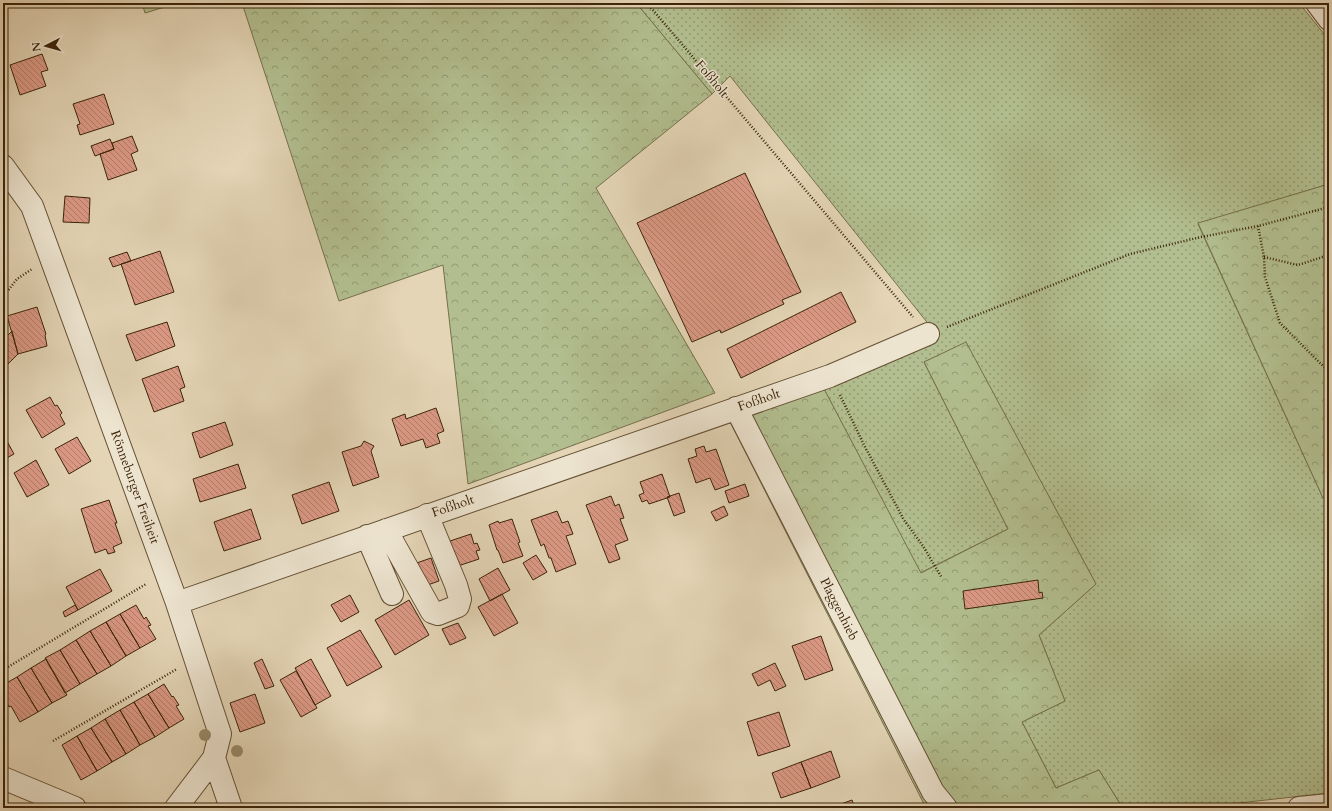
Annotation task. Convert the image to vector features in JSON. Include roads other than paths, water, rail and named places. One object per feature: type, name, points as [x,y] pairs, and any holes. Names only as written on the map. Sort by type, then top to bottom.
[{"type":"street","points":[[1317,3],[1329,19]]},
{"type":"street","name":"Rönneburger Freiheit","points":[[3,166],[32,206],[166,572],[220,734],[214,758],[176,808]]},
{"type":"street","name":"Foßholt","points":[[177,603],[830,376],[928,334]]},
{"type":"street","name":"Plaggenhieb","points":[[736,408],[933,792],[946,808]]},
{"type":"street","points":[[377,533],[432,612],[438,614],[458,606],[460,599],[456,585],[427,516]]},
{"type":"street","points":[[377,533],[392,594]]},
{"type":"street","points":[[214,758],[231,808]]},
{"type":"street","points":[[3,778],[75,808]]},
{"type":"street","points":[[1299,808],[1329,805]]}]
